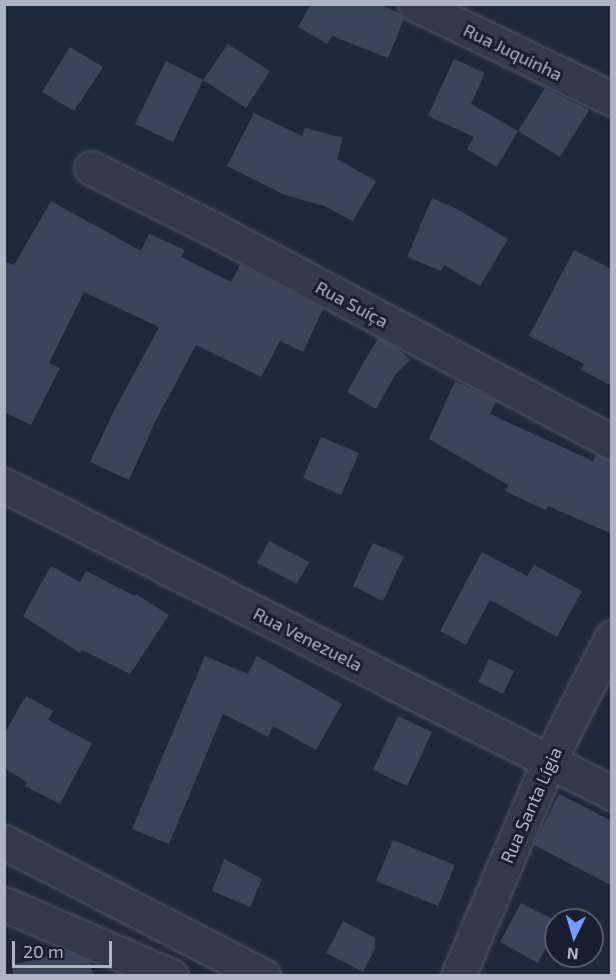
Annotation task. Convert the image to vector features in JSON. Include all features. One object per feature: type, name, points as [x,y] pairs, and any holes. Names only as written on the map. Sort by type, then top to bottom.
[{"type":"street","name":"Rua Juquinha","points":[[415,4],[612,99]]},
{"type":"street","name":"Rua Suíça","points":[[92,168],[213,229],[612,442]]},
{"type":"street","name":"Rua Venezuela","points":[[4,485],[612,793]]},
{"type":"street","name":"Rua Santa Lígia","points":[[458,975],[549,761],[612,638]]},
{"type":"street","points":[[4,842],[264,975]]},
{"type":"street","points":[[4,904],[171,975]]},
{"type":"building","points":[[311,4],[378,4],[399,13],[404,19],[388,58],[332,36],[327,44],[298,27]]},
{"type":"building","points":[[228,44],[270,71],[246,108],[203,80]]},
{"type":"building","points":[[70,47],[103,67],[74,111],[42,92]]},
{"type":"building","points":[[454,59],[485,73],[471,104],[518,131],[497,167],[467,149],[474,137],[428,116]]},
{"type":"building","points":[[166,61],[203,80],[173,142],[135,124]]},
{"type":"building","points":[[545,88],[589,110],[560,157],[518,131]]},
{"type":"building","points":[[254,113],[302,136],[305,128],[343,138],[337,159],[376,181],[353,221],[324,206],[285,195],[227,166]]},
{"type":"building","points":[[432,198],[455,208],[508,239],[480,286],[444,265],[441,271],[407,257]]},
{"type":"building","points":[[51,201],[141,251],[149,234],[185,250],[181,257],[231,282],[240,265],[323,309],[303,352],[280,341],[261,377],[196,345],[156,420],[129,480],[90,462],[114,411],[159,327],[84,292],[49,363],[60,368],[31,425],[4,412],[4,261],[14,265]]},
{"type":"building","points":[[574,250],[612,269],[612,386],[581,370],[584,364],[529,336]]},
{"type":"building","points":[[378,338],[398,349],[410,360],[395,375],[376,409],[347,392]]},
{"type":"building","points":[[455,381],[496,401],[490,414],[593,461],[596,454],[612,461],[612,534],[548,506],[546,510],[505,491],[508,485],[429,439]]},
{"type":"building","points":[[321,437],[359,453],[341,495],[303,478]]},
{"type":"building","points":[[269,541],[309,562],[297,584],[257,563]]},
{"type":"building","points":[[373,543],[404,556],[383,601],[353,586]]},
{"type":"building","points":[[482,552],[527,576],[534,565],[582,591],[557,637],[490,600],[466,645],[440,631]]},
{"type":"building","points":[[51,566],[80,582],[86,571],[135,596],[136,594],[169,615],[130,674],[82,650],[80,653],[23,616]]},
{"type":"building","points":[[205,656],[248,674],[257,656],[342,704],[316,750],[273,726],[268,737],[223,714],[169,844],[132,829]]},
{"type":"building","points":[[489,659],[514,671],[503,694],[478,682]]},
{"type":"building","points":[[26,696],[53,711],[48,720],[92,743],[60,804],[25,786],[27,782],[4,768],[4,734]]},
{"type":"building","points":[[398,716],[432,732],[407,786],[373,770]]},
{"type":"building","points":[[559,794],[612,821],[612,886],[534,845]]},
{"type":"building","points":[[393,840],[455,865],[438,906],[376,881]]},
{"type":"building","points":[[224,859],[262,879],[250,907],[212,891]]},
{"type":"building","points":[[521,903],[544,915],[544,952],[538,963],[500,942]]},
{"type":"building","points":[[343,921],[375,938],[375,949],[363,972],[326,953]]},
{"type":"building","points":[[68,952],[90,961],[93,975],[13,975],[12,965]]}]
